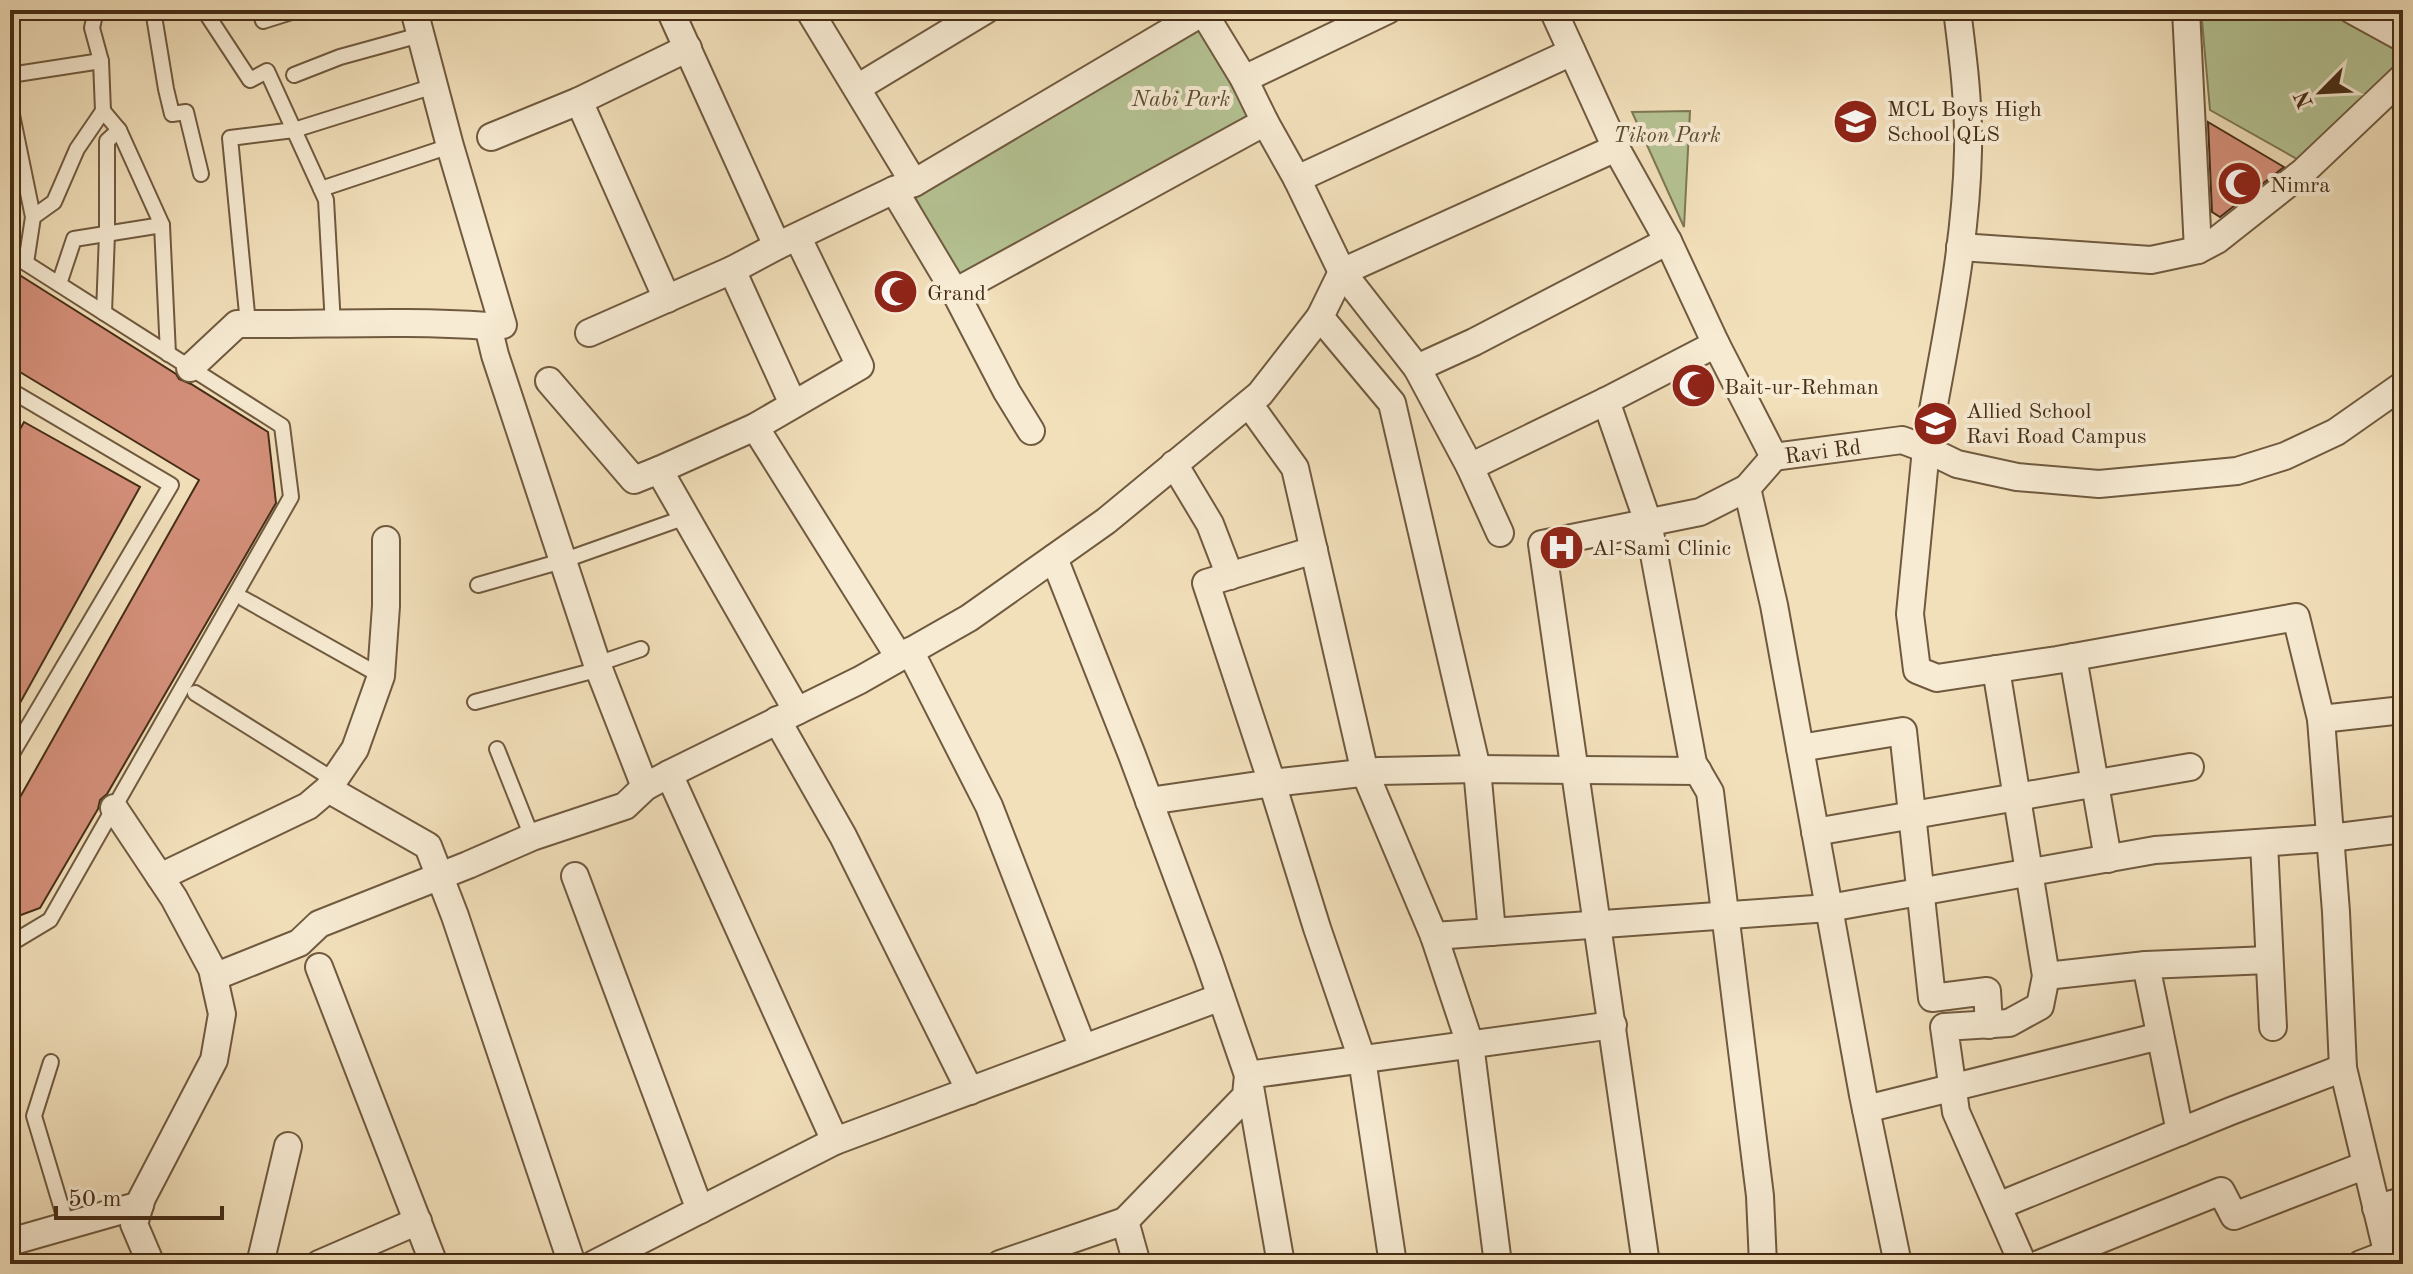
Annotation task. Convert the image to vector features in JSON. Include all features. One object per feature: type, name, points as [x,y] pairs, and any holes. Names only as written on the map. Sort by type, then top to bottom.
[{"type":"street","points":[[549,381],[634,480],[755,427],[860,366],[787,242],[670,10]]},
{"type":"street","points":[[809,10],[857,88],[955,292],[1031,431]]},
{"type":"street","points":[[857,88],[986,10]]},
{"type":"street","points":[[1244,79],[1388,10]]},
{"type":"street","name":"Ravi Rd","points":[[1553,10],[1616,148],[1668,241],[1774,457],[1902,440],[1957,464],[2017,477],[2099,484],[2237,471],[2285,456],[2336,432],[2403,385]]},
{"type":"street","points":[[1957,10],[1966,79],[1968,152],[1960,247],[1926,449],[1910,614],[1917,670],[1937,678],[2296,617],[2321,719],[2343,1068],[2389,1259],[2361,1264]]},
{"type":"street","points":[[2186,10],[2198,250]]},
{"type":"street","points":[[2352,10],[2403,38]]},
{"type":"street","points":[[589,333],[732,270],[904,187],[1202,11],[1244,79],[1342,272],[1417,368],[1470,467],[1500,533]]},
{"type":"street","points":[[179,361],[237,324],[431,322],[503,325],[417,23]]},
{"type":"street","points":[[491,137],[579,101],[688,48]]},
{"type":"street","points":[[1297,179],[1572,52]]},
{"type":"street","points":[[1960,247],[2151,260],[2198,250],[2217,240],[2303,172],[2403,77]]},
{"type":"street","points":[[579,101],[667,299]]},
{"type":"street","points":[[955,292],[1265,122]]},
{"type":"street","points":[[214,977],[299,943],[319,924],[532,837],[625,806],[645,787],[860,680],[969,618],[1106,521],[1260,394],[1320,317],[1342,272],[1616,148]]},
{"type":"street","points":[[1417,368],[1474,342],[1668,241]]},
{"type":"street","points":[[732,270],[793,404]]},
{"type":"street","points":[[1320,317],[1392,403],[1477,769],[1492,932]]},
{"type":"street","points":[[488,326],[562,561],[598,666],[645,787]]},
{"type":"street","points":[[1470,467],[1716,344]]},
{"type":"street","points":[[1606,401],[1648,522],[1693,763],[1710,792],[1760,1196],[1763,1264]]},
{"type":"street","points":[[1249,404],[1295,468],[1365,773],[1434,936],[1470,1044],[1498,1264]]},
{"type":"street","points":[[755,427],[905,654],[989,806],[1083,1048]]},
{"type":"street","points":[[1646,1264],[1542,544],[1700,512],[1747,488],[1774,457]]},
{"type":"street","points":[[1174,464],[1210,524],[1230,576]]},
{"type":"street","points":[[659,470],[787,715],[843,836],[970,1091]]},
{"type":"street","points":[[1747,488],[1774,605],[1866,1109],[1898,1264]]},
{"type":"street","points":[[160,877],[308,806],[331,784],[355,749],[381,676],[386,606],[386,540]]},
{"type":"street","points":[[1314,550],[1206,583],[1362,1059],[1393,1264]]},
{"type":"street","points":[[1054,558],[1149,801],[1248,1075],[1281,1264]]},
{"type":"street","points":[[2073,657],[2108,859]]},
{"type":"street","points":[[1996,669],[2046,976],[2040,1006],[2009,1023],[1944,1027],[1956,1112],[2023,1264]]},
{"type":"street","points":[[2321,719],[2403,710]]},
{"type":"street","points":[[1800,748],[1903,731],[1932,998],[1987,991],[1989,1025]]},
{"type":"street","points":[[1815,832],[2190,767]]},
{"type":"street","points":[[1149,801],[1365,773],[1477,769],[1698,771]]},
{"type":"street","points":[[669,774],[835,1141]]},
{"type":"street","points":[[331,784],[428,846],[572,1264]]},
{"type":"street","points":[[114,808],[174,898],[212,969],[222,1014],[214,1060],[140,1205],[134,1224],[151,1264]]},
{"type":"street","points":[[1434,936],[1829,908],[2155,850],[2330,838],[2403,829]]},
{"type":"street","points":[[2264,843],[2273,1027]]},
{"type":"street","points":[[575,876],[700,1210]]},
{"type":"street","points":[[2046,976],[2146,965],[2269,960]]},
{"type":"street","points":[[2146,965],[2180,1132]]},
{"type":"street","points":[[319,967],[434,1264]]},
{"type":"street","points":[[594,1264],[835,1141],[1221,997]]},
{"type":"street","points":[[1248,1075],[1613,1025]]},
{"type":"street","points":[[1866,1109],[2160,1036]]},
{"type":"street","points":[[1998,1206],[2343,1068]]},
{"type":"street","points":[[1000,1264],[1125,1221],[1246,1096],[1248,1075]]},
{"type":"street","points":[[260,1264],[288,1146]]},
{"type":"street","points":[[2039,1264],[2221,1191],[2234,1216],[2366,1165]]},
{"type":"street","points":[[2376,1208],[2403,1201]]},
{"type":"street","points":[[10,1242],[140,1205]]},
{"type":"street","points":[[319,1264],[418,1221]]},
{"type":"street","points":[[1125,1221],[1137,1264]]},
{"type":"lane","points":[[33,217],[54,202],[77,149],[103,111],[101,61],[92,28],[96,10]]},
{"type":"lane","points":[[153,10],[172,114],[186,112],[201,174]]},
{"type":"lane","points":[[204,10],[250,80],[267,71],[326,200],[333,325]]},
{"type":"lane","points":[[260,10],[263,21],[298,10]]},
{"type":"lane","points":[[294,75],[417,23]]},
{"type":"lane","points":[[10,75],[101,61]]},
{"type":"lane","points":[[248,324],[230,138],[294,130],[434,86]]},
{"type":"lane","points":[[10,108],[17,174],[33,217],[26,263]]},
{"type":"lane","points":[[103,111],[119,130],[162,225],[179,361]]},
{"type":"lane","points":[[104,313],[107,141],[119,130]]},
{"type":"lane","points":[[321,189],[450,146]]},
{"type":"lane","points":[[59,284],[74,239],[162,225]]},
{"type":"lane","points":[[10,253],[282,426],[291,497],[50,920],[10,944]]},
{"type":"lane","points":[[10,390],[171,485],[10,757]]},
{"type":"lane","points":[[478,585],[562,561],[686,517]]},
{"type":"lane","points":[[244,599],[381,676]]},
{"type":"lane","points":[[475,702],[598,666],[641,649]]},
{"type":"lane","points":[[195,693],[331,784]]},
{"type":"lane","points":[[497,749],[532,837]]},
{"type":"lane","points":[[51,1062],[34,1116],[67,1226]]},
{"type":"green space","points":[[2201,10],[2336,10],[2403,46],[2403,66],[2297,159],[2210,110]]},
{"type":"green space","name":"Nabi Park","points":[[1206,23],[1254,116],[959,282],[914,195]]},
{"type":"green space","name":"Tikon Park","points":[[1690,111],[1684,227],[1632,112]]},
{"type":"building","name":"Nimra","points":[[2208,122],[2284,167],[2220,217],[2212,212]]},
{"type":"building","points":[[10,269],[176,374],[179,379],[268,432],[276,503],[107,794],[100,800],[98,809],[40,908],[10,919],[10,815],[199,480],[10,366]]},
{"type":"building","points":[[24,422],[140,487],[10,721],[10,447]]},
{"type":"place","name":"MCL Boys High School QLS","points":[[1856,121]]},
{"type":"place","name":"Nimra","points":[[2239,184]]},
{"type":"place","name":"Grand","points":[[896,292]]},
{"type":"place","name":"Bait-ur-Rehman","points":[[1693,386]]},
{"type":"place","name":"Allied School Ravi Road Campus","points":[[1935,423]]},
{"type":"place","name":"Al-Sami Clinic","points":[[1561,547]]}]
